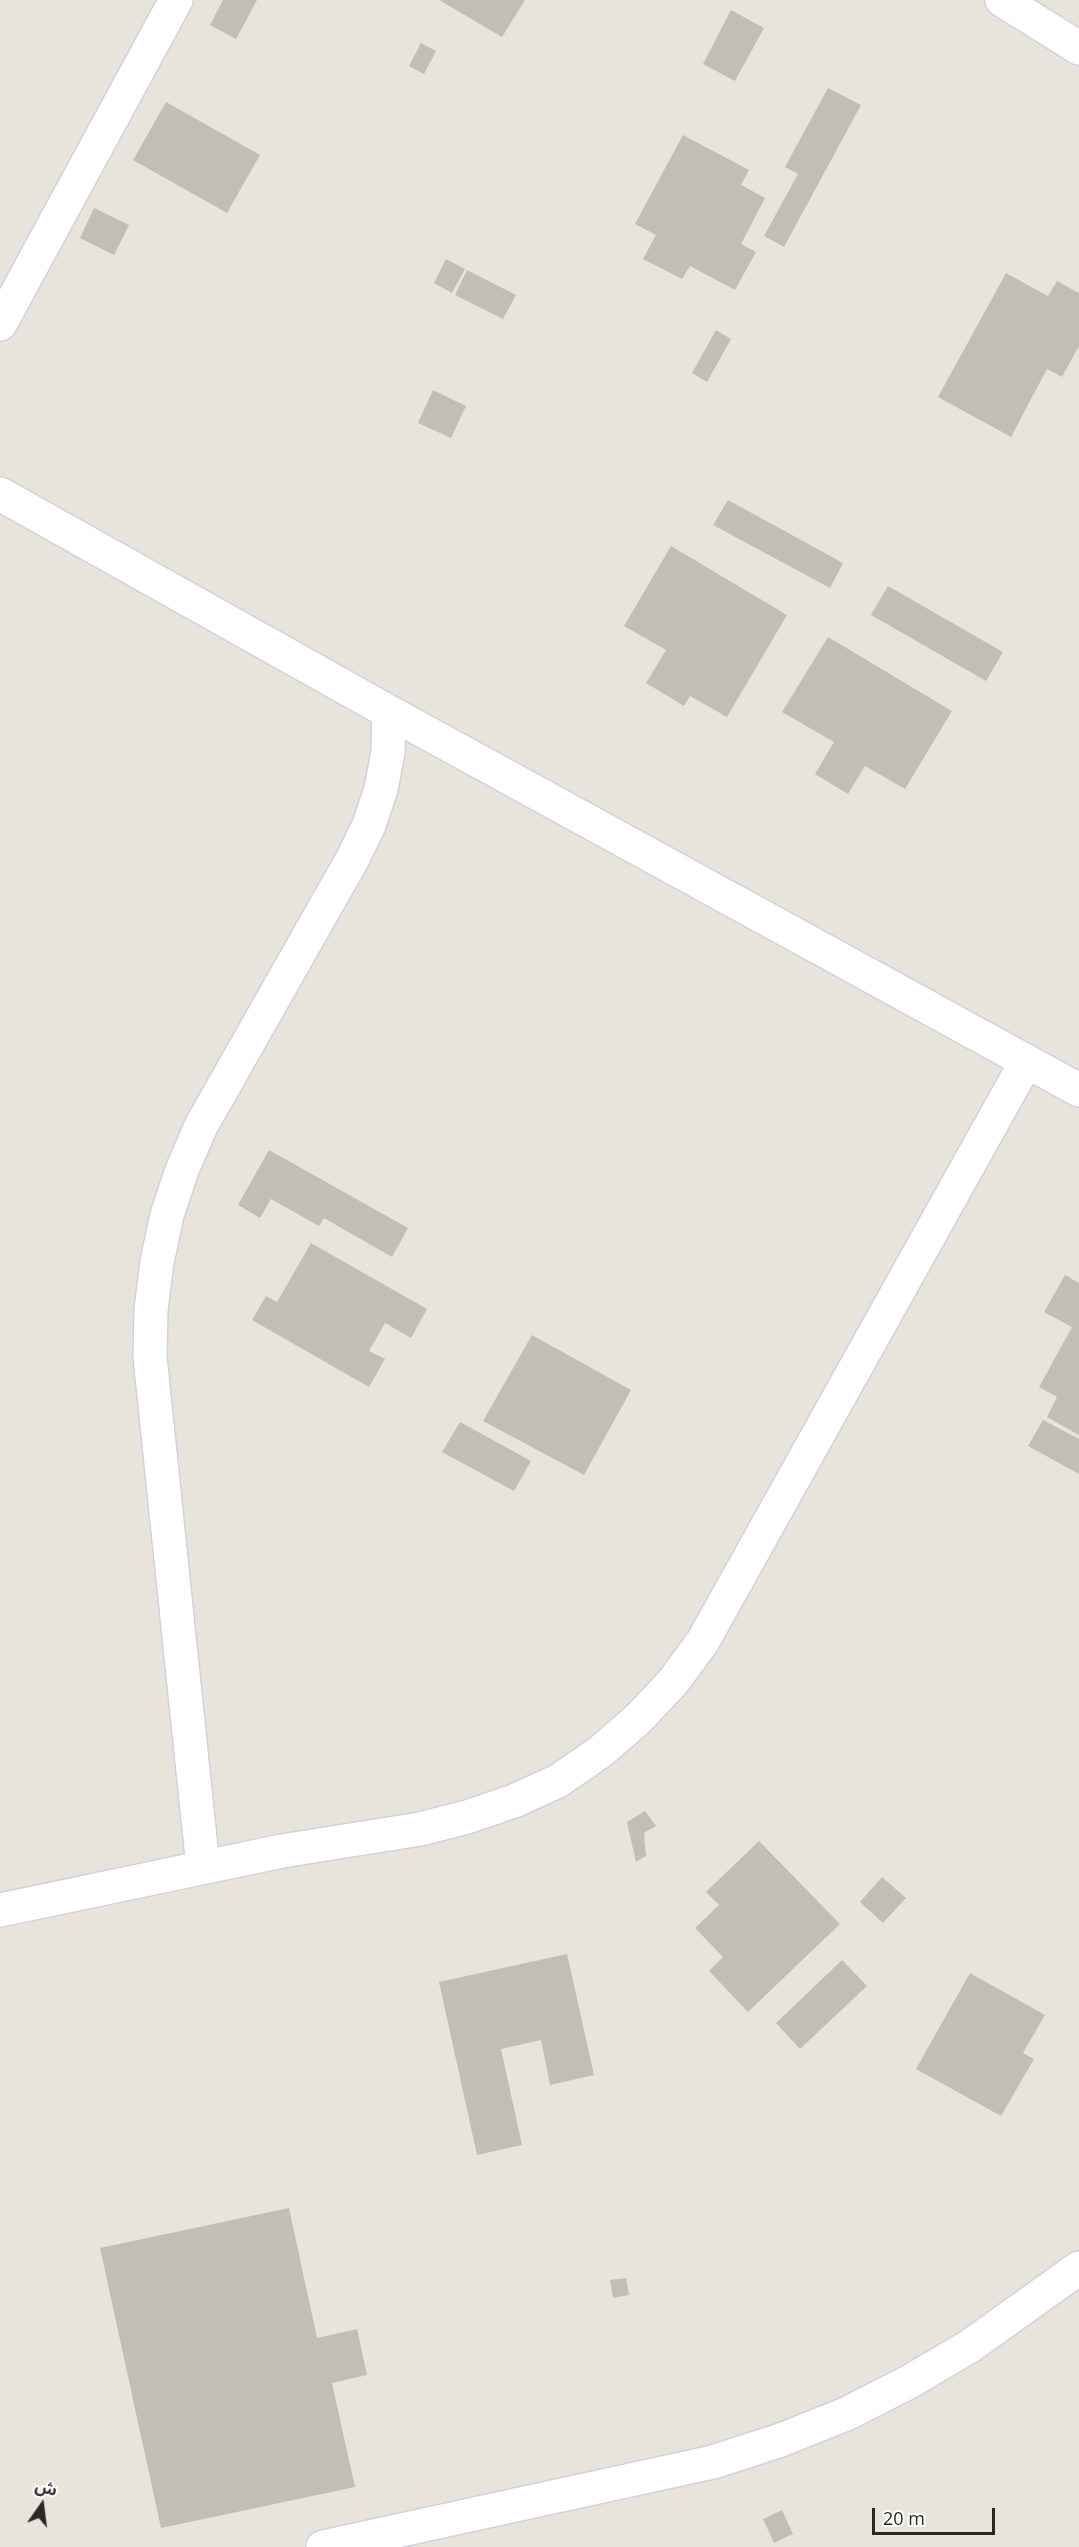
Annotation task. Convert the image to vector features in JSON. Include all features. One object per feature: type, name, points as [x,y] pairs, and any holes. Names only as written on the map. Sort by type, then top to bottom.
[{"type":"street","points":[[0,324],[176,0]]},
{"type":"street","points":[[1002,0],[1079,48]]},
{"type":"street","points":[[0,494],[389,712],[1079,1090]]},
{"type":"street","points":[[203,1867],[150,1358],[151,1310],[157,1262],[166,1215],[201,1126],[353,858],[369,825],[381,789],[388,752],[389,712]]},
{"type":"street","points":[[0,1910],[282,1851],[420,1829],[514,1801],[558,1781],[600,1752],[638,1719],[673,1682],[703,1641],[1026,1062]]},
{"type":"street","points":[[323,2547],[713,2462],[781,2440],[846,2414],[909,2382],[970,2346],[1079,2268]]},
{"type":"building","points":[[223,0],[257,0],[236,39],[210,25]]},
{"type":"building","points":[[439,0],[525,0],[502,37]]},
{"type":"building","points":[[731,10],[764,28],[735,81],[703,64]]},
{"type":"building","points":[[421,43],[436,51],[424,74],[409,66]]},
{"type":"building","points":[[828,88],[861,105],[784,247],[764,236],[798,174],[785,167]]},
{"type":"building","points":[[166,102],[260,155],[227,213],[133,160]]},
{"type":"building","points":[[683,135],[749,170],[741,185],[765,198],[741,244],[756,252],[735,290],[690,266],[682,279],[643,259],[656,235],[635,224]]},
{"type":"building","points":[[94,208],[129,225],[114,255],[80,238]]},
{"type":"building","points":[[446,259],[465,269],[452,293],[434,283]]},
{"type":"building","points":[[467,270],[516,295],[503,319],[455,295]]},
{"type":"building","points":[[1006,273],[1048,296],[1057,281],[1079,293],[1079,346],[1062,377],[1047,369],[1011,437],[938,397]]},
{"type":"building","points":[[716,330],[731,339],[707,382],[692,373]]},
{"type":"building","points":[[433,390],[466,406],[451,438],[418,423]]},
{"type":"building","points":[[728,500],[843,563],[830,588],[713,525]]},
{"type":"building","points":[[671,546],[787,615],[727,717],[690,696],[684,706],[646,683],[666,650],[624,626]]},
{"type":"building","points":[[888,586],[1003,652],[986,681],[871,615]]},
{"type":"building","points":[[828,637],[952,711],[905,789],[865,766],[848,794],[815,774],[834,742],[782,712]]},
{"type":"building","points":[[269,1150],[408,1228],[392,1257],[324,1218],[319,1226],[271,1199],[260,1218],[238,1205]]},
{"type":"building","points":[[311,1243],[427,1309],[411,1338],[385,1323],[369,1351],[385,1359],[369,1387],[252,1320],[266,1296],[277,1302]]},
{"type":"building","points":[[1065,1275],[1079,1283],[1079,1435],[1047,1417],[1057,1397],[1039,1387],[1072,1327],[1044,1312]]},
{"type":"building","points":[[532,1335],[631,1390],[584,1475],[483,1421]]},
{"type":"building","points":[[1043,1420],[1079,1439],[1079,1474],[1028,1446]]},
{"type":"building","points":[[460,1422],[531,1461],[514,1491],[442,1452]]},
{"type":"building","points":[[645,1811],[656,1826],[644,1833],[646,1856],[636,1862],[627,1822]]},
{"type":"building","points":[[759,1841],[840,1924],[748,2012],[709,1971],[723,1957],[695,1928],[719,1905],[706,1892]]},
{"type":"building","points":[[882,1877],[906,1898],[883,1923],[860,1902]]},
{"type":"building","points":[[567,1954],[594,2075],[550,2085],[541,2040],[501,2049],[522,2145],[477,2155],[439,1982]]},
{"type":"building","points":[[842,1960],[867,1986],[800,2049],[776,2023]]},
{"type":"building","points":[[970,1973],[1045,2015],[1023,2053],[1034,2059],[1001,2116],[916,2069]]},
{"type":"building","points":[[289,2208],[317,2338],[357,2329],[367,2375],[332,2383],[355,2487],[161,2528],[100,2248]]},
{"type":"building","points":[[626,2278],[629,2295],[613,2298],[610,2280]]},
{"type":"building","points":[[782,2510],[793,2534],[774,2543],[763,2519]]}]
